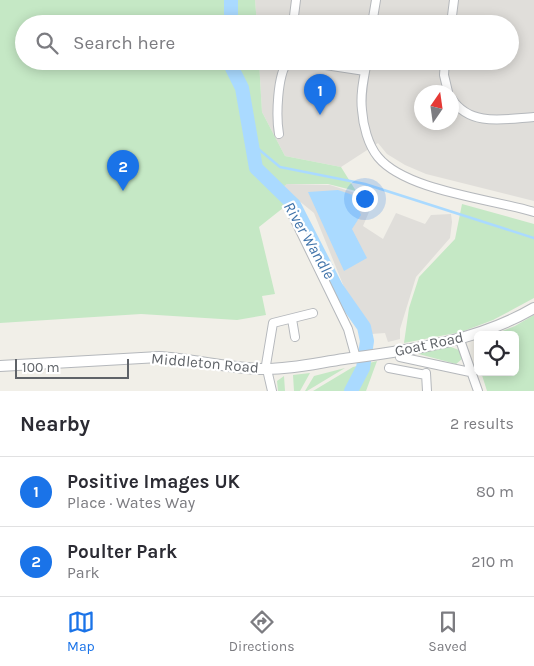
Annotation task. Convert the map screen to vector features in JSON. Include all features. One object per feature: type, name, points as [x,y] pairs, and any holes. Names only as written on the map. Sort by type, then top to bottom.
[{"type":"street","points":[[294,15],[296,0]]},
{"type":"street","points":[[374,15],[376,0]]},
{"type":"street","points":[[452,15],[454,0]]},
{"type":"street","points":[[279,134],[277,110],[283,70]]},
{"type":"street","points":[[358,70],[365,71],[362,110],[365,128],[378,156],[405,176],[425,184],[534,212]]},
{"type":"street","points":[[444,70],[446,85]]},
{"type":"street","points":[[459,106],[465,112],[478,118],[534,117]]},
{"type":"street","points":[[292,212],[348,329],[356,358]]},
{"type":"street","name":"Goat Road","points":[[379,354],[460,340],[512,321],[534,308]]},
{"type":"street","points":[[272,391],[266,369],[269,338],[273,323],[314,313]]},
{"type":"street","points":[[292,319],[294,337]]},
{"type":"street","points":[[460,340],[478,391]]},
{"type":"street","name":"Middleton Road","points":[[0,366],[159,357],[266,369],[379,354]]},
{"type":"street","points":[[400,357],[470,372]]},
{"type":"street","points":[[427,391],[426,375],[428,363]]},
{"type":"street","points":[[389,368],[426,375]]},
{"type":"shaded area","points":[[255,0],[534,0],[534,201],[426,174],[405,165],[387,154],[378,143],[341,167],[285,156],[262,112],[260,70],[519,70],[519,15],[256,15]]},
{"type":"shaded area","points":[[287,184],[330,185],[371,198],[367,202],[369,212],[363,226],[383,239],[396,213],[425,224],[431,215],[451,214],[450,238],[416,277],[400,329],[400,339],[388,342],[385,333],[371,334],[344,287],[314,213],[282,187]]},
{"type":"green space","points":[[0,0],[255,0],[256,15],[15,15],[15,70],[260,70],[262,112],[285,156],[341,167],[356,191],[328,184],[287,184],[283,187],[299,200],[283,208],[259,227],[275,294],[262,296],[266,315],[237,320],[141,314],[0,323]]},
{"type":"green space","points":[[462,204],[534,224],[534,298],[493,320],[461,332],[404,343],[409,308],[419,277],[455,239]]},
{"type":"green space","points":[[534,315],[534,391],[487,391],[482,376],[519,376],[519,331],[502,331]]},
{"type":"green space","points":[[451,347],[459,350],[462,359],[456,364],[415,353]]},
{"type":"green space","points":[[377,361],[366,391],[313,391],[353,367]]},
{"type":"green space","points":[[345,368],[307,391],[305,391],[314,376]]},
{"type":"green space","points":[[310,373],[300,391],[294,391],[293,375]]},
{"type":"green space","points":[[284,376],[285,391],[278,391],[277,381]]},
{"type":"water","points":[[338,190],[353,195],[361,215],[352,229],[367,258],[344,271],[308,192]]},
{"type":"waterway","name":"River Wandle","points":[[231,0],[231,15]]},
{"type":"waterway","name":"River Wandle","points":[[233,70],[242,88],[256,168],[294,205],[336,287],[364,327],[367,341],[363,368],[351,391]]},
{"type":"waterway","points":[[251,143],[280,167],[365,184],[534,238]]},
{"type":"place","name":"Positive Images UK","points":[[320,115]]},
{"type":"place","name":"Poulter Park","points":[[123,191]]}]
